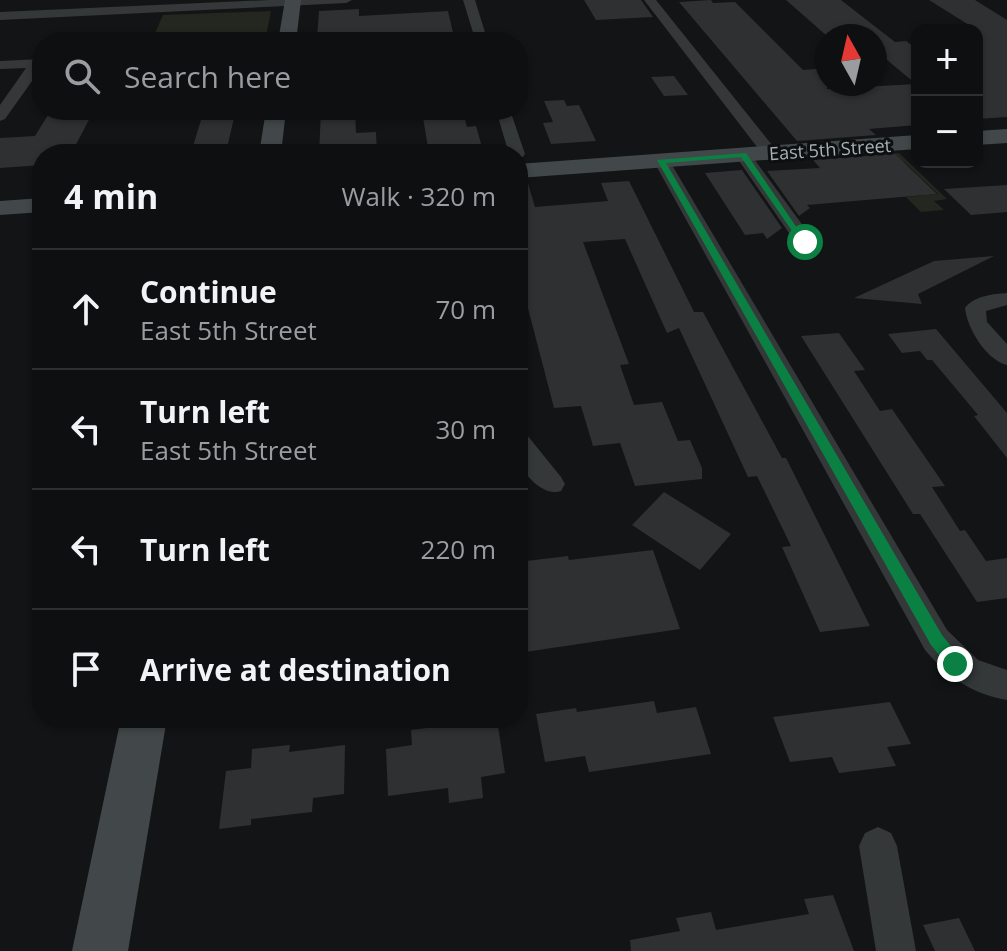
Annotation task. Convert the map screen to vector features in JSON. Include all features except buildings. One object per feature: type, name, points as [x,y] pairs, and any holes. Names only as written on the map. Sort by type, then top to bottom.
[{"type":"main road","points":[[288,32],[293,1]]},
{"type":"main road","points":[[271,144],[275,120]]},
{"type":"main road","points":[[983,138],[1007,136]]},
{"type":"main road","name":"East 5th Street","points":[[528,163],[661,160],[911,142]]},
{"type":"main road","points":[[0,208],[32,206]]},
{"type":"main road","points":[[100,951],[142,728]]},
{"type":"street","points":[[0,16],[346,0]]},
{"type":"street","points":[[469,0],[479,32]]},
{"type":"street","points":[[650,0],[770,153]]},
{"type":"street","points":[[0,65],[32,63]]},
{"type":"street","points":[[0,116],[32,73]]},
{"type":"street","points":[[506,120],[513,144]]},
{"type":"street","name":"East 5th Street","points":[[743,155],[805,242]]},
{"type":"street","points":[[661,160],[936,640],[955,664],[983,682],[1007,685]]},
{"type":"street","points":[[1007,299],[994,300],[975,308],[977,324],[1007,358]]},
{"type":"street","points":[[528,454],[552,484]]},
{"type":"street","points":[[878,846],[896,951]]},
{"type":"shaded area","points":[[271,11],[267,32],[155,32],[163,15]]},
{"type":"shaded area","points":[[899,153],[911,168],[947,199],[934,201],[944,210],[921,212],[906,197],[938,194],[904,162],[870,164],[863,156]]},
{"type":"route","points":[[805,242],[743,155],[661,160],[936,640],[955,664]]}]
